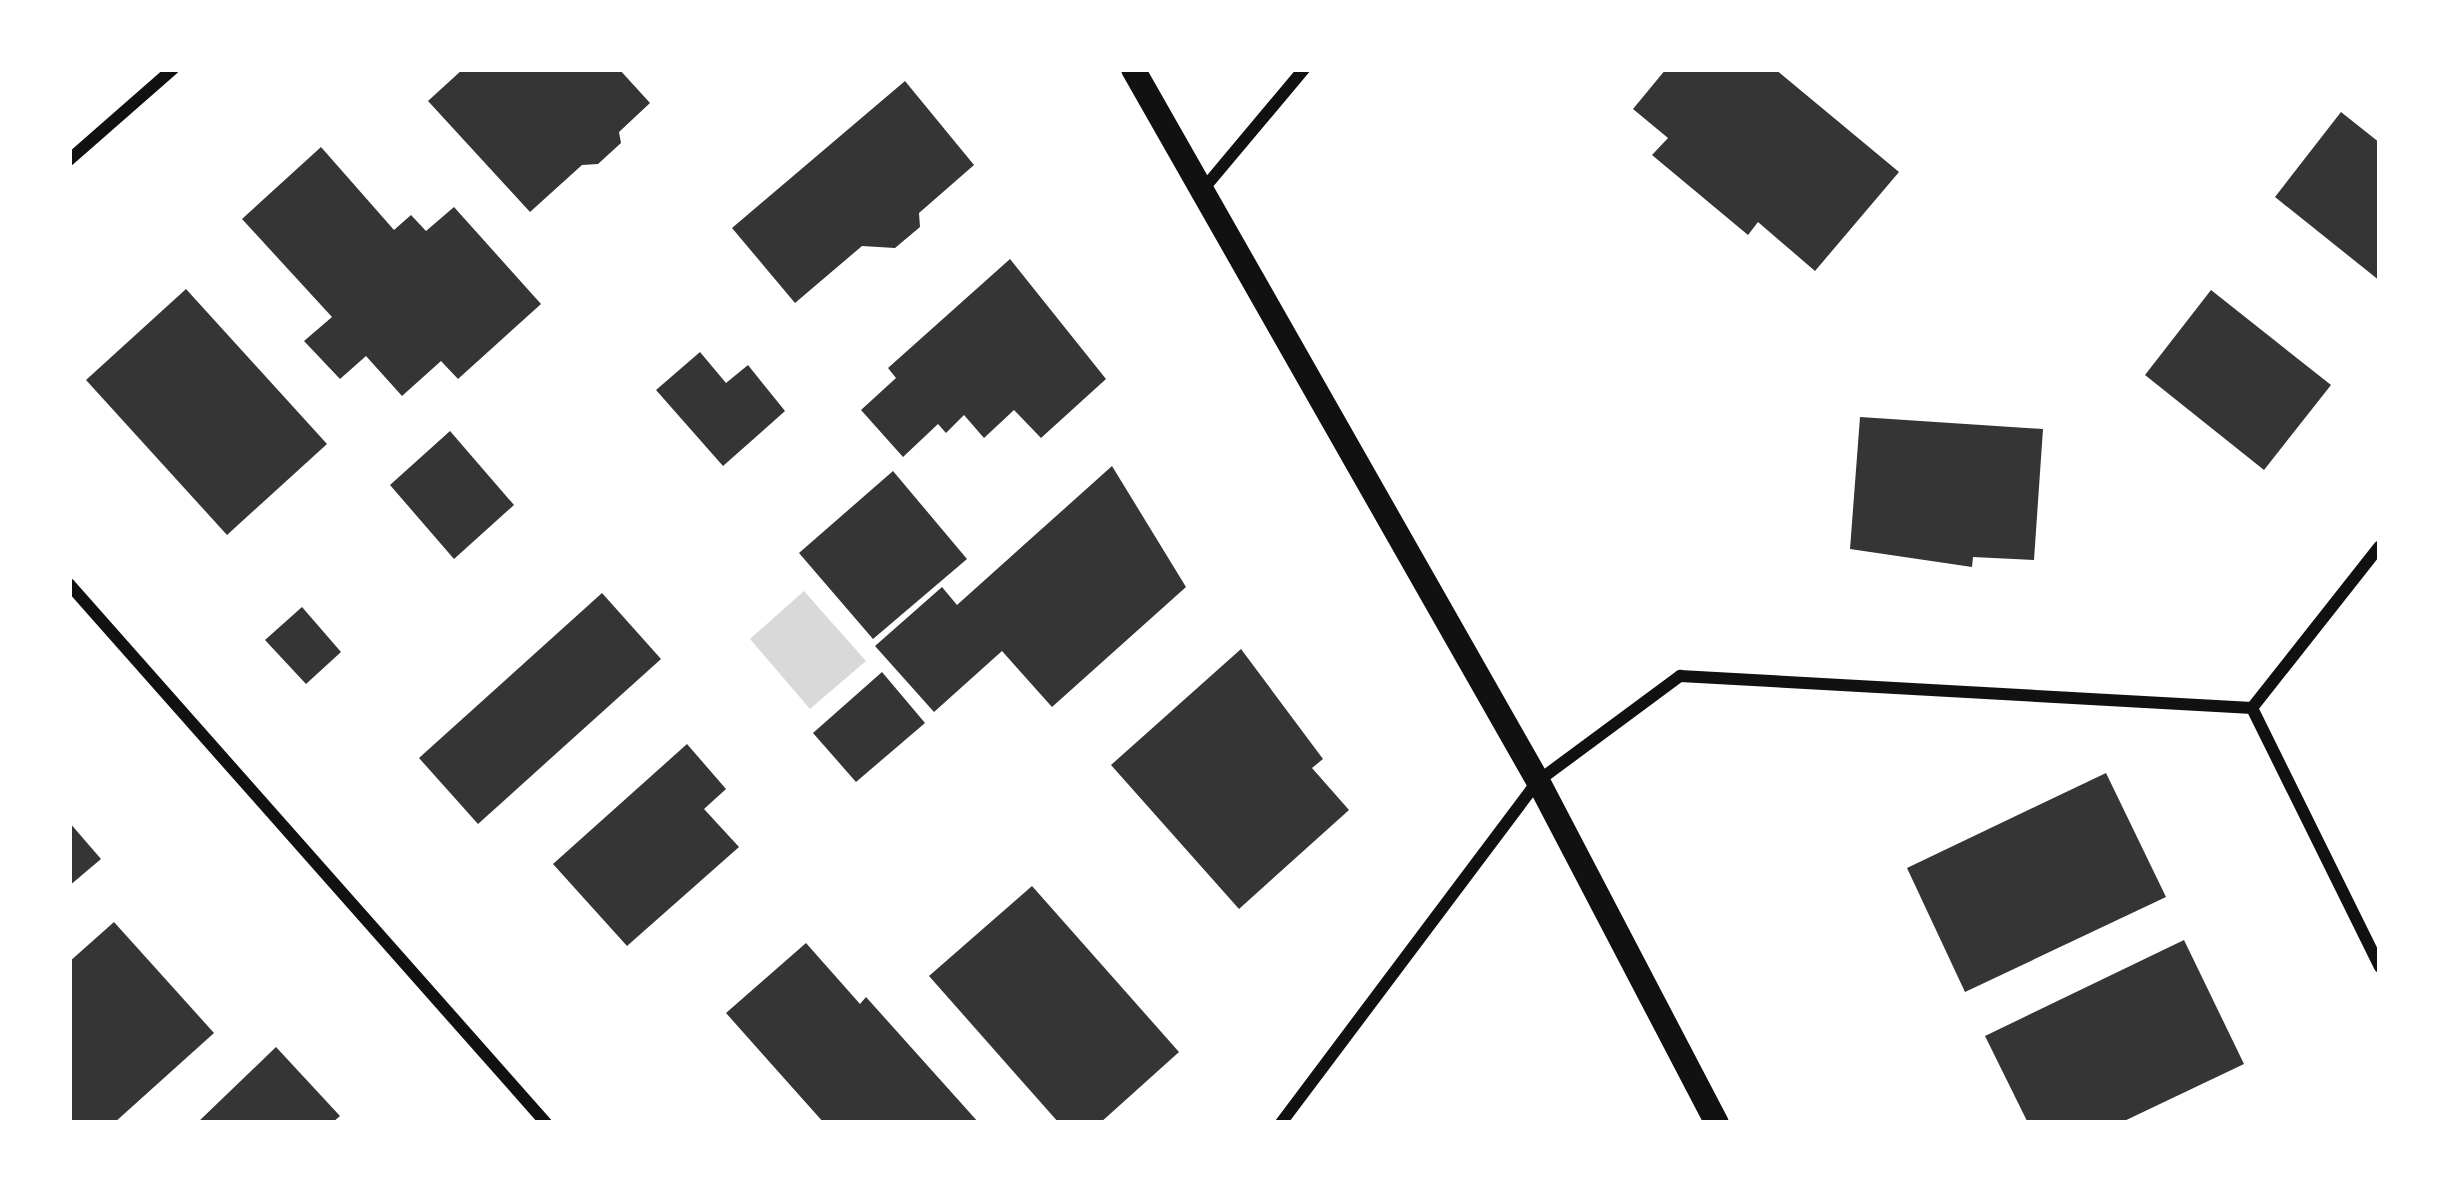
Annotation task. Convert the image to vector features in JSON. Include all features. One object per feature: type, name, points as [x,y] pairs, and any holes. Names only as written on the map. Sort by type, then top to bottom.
[{"type":"main road","points":[[1133,69],[1199,194],[1538,781],[1717,1123]]},
{"type":"street","points":[[69,160],[173,69]]},
{"type":"street","points":[[1199,194],[1304,69]]},
{"type":"street","points":[[2252,708],[2380,546]]},
{"type":"street","points":[[69,584],[546,1123]]},
{"type":"street","points":[[1281,1123],[1538,781],[1681,676],[2252,708]]},
{"type":"street","points":[[2252,708],[2380,967]]},
{"type":"shaded area","points":[[804,591],[866,661],[810,709],[750,639]]},
{"type":"building","points":[[463,69],[619,69],[650,103],[619,132],[621,143],[598,164],[582,165],[530,212],[428,101]]},
{"type":"building","points":[[1666,69],[1775,69],[1899,172],[1815,271],[1758,222],[1748,235],[1652,155],[1668,138],[1633,109]]},
{"type":"building","points":[[905,81],[974,165],[919,213],[920,227],[895,248],[862,246],[795,303],[732,228]]},
{"type":"building","points":[[2341,112],[2380,143],[2380,281],[2275,197]]},
{"type":"building","points":[[321,147],[394,230],[411,215],[426,231],[454,207],[541,304],[458,379],[441,361],[402,396],[366,356],[340,379],[304,341],[332,317],[242,219]]},
{"type":"building","points":[[1010,259],[1106,379],[1041,438],[1014,410],[984,438],[964,415],[946,433],[938,424],[903,457],[861,410],[896,378],[888,368]]},
{"type":"building","points":[[186,289],[327,444],[227,535],[86,380]]},
{"type":"building","points":[[2211,290],[2331,385],[2264,470],[2145,375]]},
{"type":"building","points":[[700,352],[726,383],[748,365],[785,411],[723,466],[656,390]]},
{"type":"building","points":[[1860,417],[2043,429],[2034,560],[1973,557],[1972,567],[1850,549]]},
{"type":"building","points":[[450,431],[514,505],[454,559],[390,485]]},
{"type":"building","points":[[1112,466],[1186,587],[1052,707],[1002,651],[934,712],[875,646],[942,587],[957,605]]},
{"type":"building","points":[[893,471],[967,559],[873,639],[799,553]]},
{"type":"building","points":[[602,593],[661,659],[478,824],[419,758]]},
{"type":"building","points":[[302,607],[341,652],[306,684],[265,640]]},
{"type":"building","points":[[1241,649],[1323,759],[1312,768],[1349,810],[1239,909],[1111,765]]},
{"type":"building","points":[[882,672],[925,723],[856,782],[813,733]]},
{"type":"building","points":[[687,744],[726,789],[704,809],[739,847],[627,946],[553,864]]},
{"type":"building","points":[[2106,773],[2166,897],[1965,992],[1907,868]]},
{"type":"building","points":[[69,822],[101,859],[69,886]]},
{"type":"building","points":[[1032,886],[1179,1052],[1100,1123],[1059,1123],[929,976]]},
{"type":"building","points":[[114,922],[214,1033],[114,1123],[69,1123],[69,962]]},
{"type":"building","points":[[2184,940],[2244,1064],[2120,1123],[2028,1123],[1985,1036]]},
{"type":"building","points":[[806,943],[860,1004],[866,997],[979,1123],[824,1123],[726,1013]]},
{"type":"building","points":[[276,1047],[340,1116],[332,1123],[197,1123]]}]
